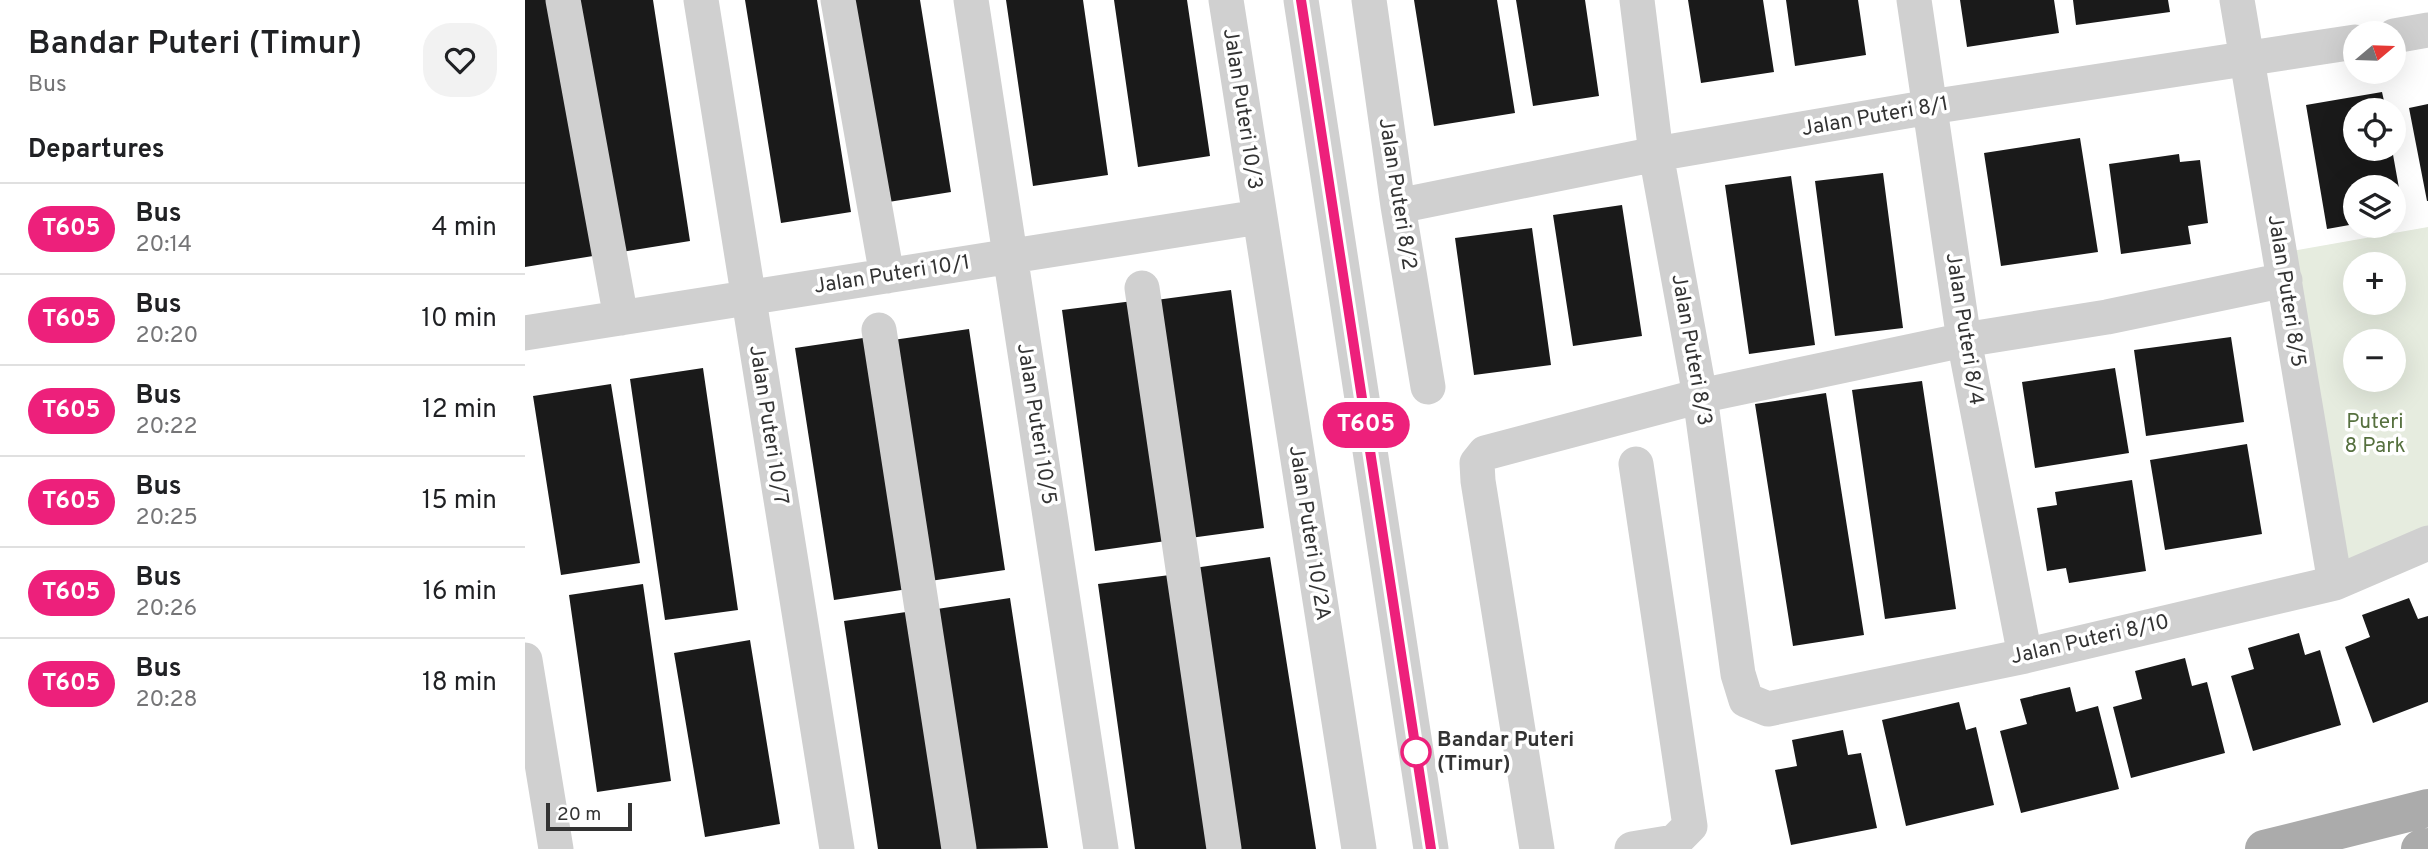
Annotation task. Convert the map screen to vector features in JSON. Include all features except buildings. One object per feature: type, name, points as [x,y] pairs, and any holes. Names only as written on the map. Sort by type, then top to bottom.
[{"type":"main road","points":[[2264,849],[2428,808]]},
{"type":"main road","points":[[2420,849],[2428,847]]},
{"type":"street","points":[[563,0],[621,318]]},
{"type":"street","name":"Jalan Puteri 10/7","points":[[701,0],[837,849]]},
{"type":"street","points":[[838,0],[887,276]]},
{"type":"street","name":"Jalan Puteri 10/5","points":[[971,0],[1101,849]]},
{"type":"street","name":"Jalan Puteri 10/3","points":[[1226,0],[1259,217]]},
{"type":"street","points":[[1301,0],[1431,849]]},
{"type":"street","name":"Jalan Puteri 8/2","points":[[1369,0],[1398,206],[1428,387]]},
{"type":"street","name":"Jalan Puteri 8/3","points":[[1637,0],[1656,154],[1700,396],[1738,674],[1746,700]]},
{"type":"street","name":"Jalan Puteri 8/4","points":[[1914,0],[1964,340],[2025,656]]},
{"type":"street","name":"Jalan Puteri 8/5","points":[[2237,0],[2335,583]]},
{"type":"street","points":[[2406,34],[2428,30]]},
{"type":"street","name":"Jalan Puteri 8/1","points":[[1398,206],[1656,154],[1930,107],[2343,44]]},
{"type":"street","name":"Jalan Puteri 10/1","points":[[525,333],[1259,217]]},
{"type":"street","name":"Jalan Puteri 10/2A","points":[[1259,217],[1359,849]]},
{"type":"street","points":[[1537,849],[1480,494],[1477,463],[1485,453],[1700,396],[1964,340],[2107,317],[2285,280]]},
{"type":"street","points":[[1142,288],[1224,849]]},
{"type":"street","points":[[879,330],[959,849]]},
{"type":"street","points":[[1632,849],[1674,842],[1690,826],[1636,464]]},
{"type":"street","name":"Jalan Puteri 8/10","points":[[1746,700],[1768,709],[2025,656],[2335,583],[2428,543]]},
{"type":"street","points":[[525,660],[555,849]]},
{"type":"green space","name":"Puteri 8 Park","points":[[2428,227],[2428,531],[2342,568],[2292,251],[2366,238],[2406,238],[2406,231]]},
{"type":"bus line","name":"T605","points":[[1301,0],[1431,849]]},
{"type":"place","name":"Bandar Puteri (Timur)","points":[[1416,752]]}]
